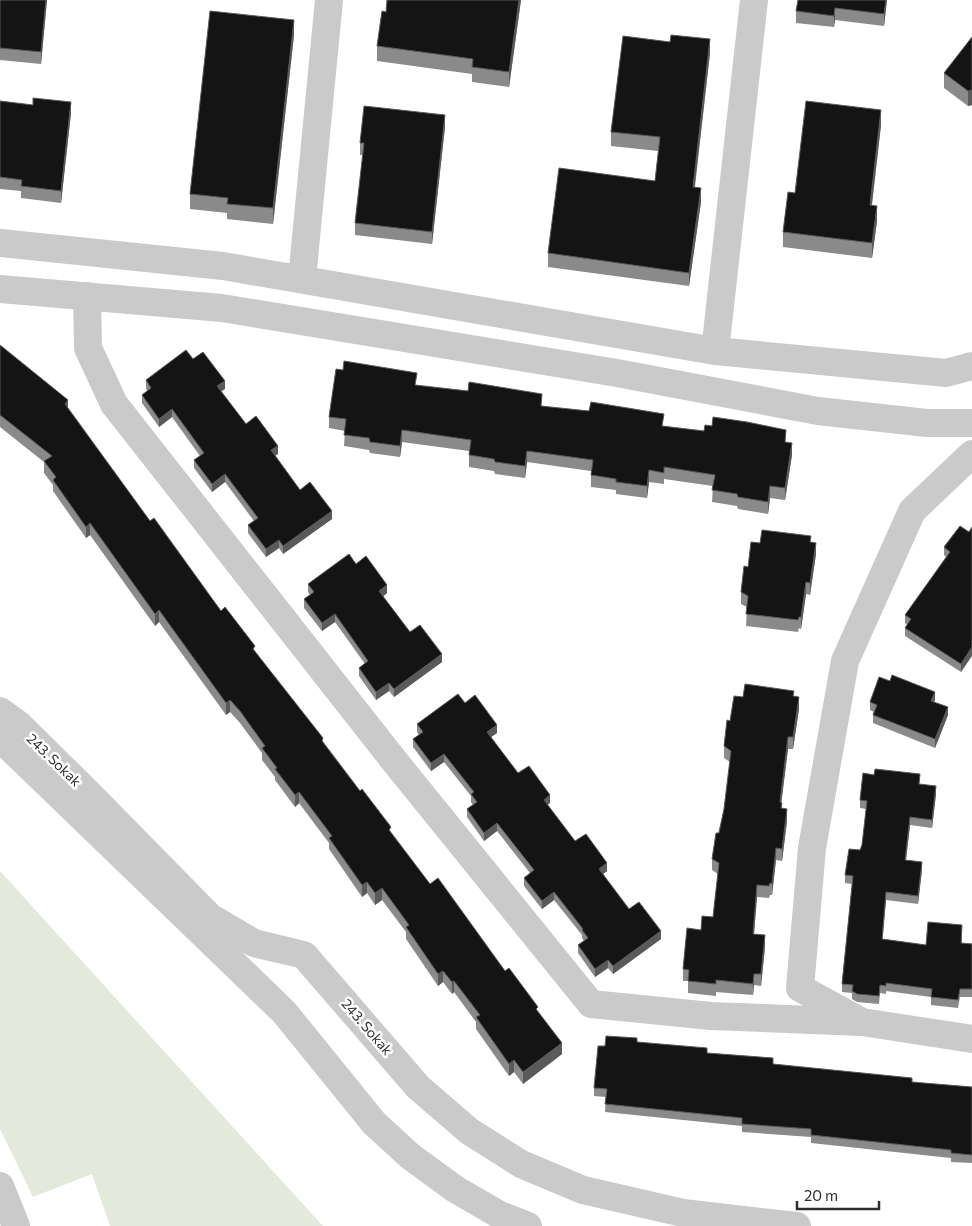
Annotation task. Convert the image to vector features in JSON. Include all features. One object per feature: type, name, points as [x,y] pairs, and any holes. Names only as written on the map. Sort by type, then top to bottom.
[{"type":"street","points":[[302,279],[329,0]]},
{"type":"street","points":[[715,351],[754,0]]},
{"type":"street","points":[[0,243],[224,266],[715,351],[946,374],[972,366]]},
{"type":"street","points":[[0,289],[222,308],[617,373],[818,411],[927,423],[972,423]]},
{"type":"street","points":[[87,296],[88,348],[114,404],[392,758],[591,1004],[711,1016],[862,1022],[972,1039]]},
{"type":"street","points":[[768,1017],[800,988],[812,848],[846,660],[912,511],[972,454]]},
{"type":"street","name":"243. Sokak","points":[[0,711],[18,724],[210,917],[254,944],[304,955],[418,1087],[469,1131],[521,1164],[583,1190],[683,1213],[797,1226]]},
{"type":"street","name":"243. Sokak","points":[[0,738],[284,1012],[374,1123],[410,1156],[455,1189],[500,1215],[528,1226]]},
{"type":"street","points":[[800,988],[862,1022]]},
{"type":"street","points":[[0,1186],[16,1226]]},
{"type":"street","points":[[455,1189],[492,1226]]},
{"type":"green space","points":[[0,871],[323,1226],[110,1226],[92,1174],[33,1197],[0,1129]]},
{"type":"building","points":[[0,0],[46,0],[41,52],[0,48]]},
{"type":"building","points":[[387,0],[519,0],[509,72],[472,67],[473,59],[377,46],[382,11],[386,12]]},
{"type":"building","points":[[798,0],[886,0],[884,14],[835,8],[834,16],[796,11]]},
{"type":"building","points":[[210,11],[294,20],[273,208],[227,204],[228,198],[190,194]]},
{"type":"building","points":[[671,35],[710,39],[693,187],[701,188],[689,273],[548,253],[559,168],[655,181],[660,137],[611,132],[623,36],[670,42]]},
{"type":"building","points":[[972,37],[972,90],[968,91],[944,73]]},
{"type":"building","points":[[33,98],[71,102],[61,191],[21,186],[22,180],[0,177],[0,101],[33,105]]},
{"type":"building","points":[[806,101],[881,110],[870,205],[877,206],[872,243],[783,232],[788,192],[795,193]]},
{"type":"building","points":[[364,106],[445,115],[432,232],[355,223],[364,143],[360,143]]},
{"type":"building","points":[[0,345],[68,400],[65,404],[150,521],[154,518],[221,611],[225,607],[255,646],[253,649],[323,738],[322,741],[360,791],[362,789],[391,827],[389,830],[430,884],[438,878],[505,971],[509,968],[538,1007],[536,1009],[562,1043],[523,1072],[514,1060],[509,1064],[476,1017],[480,1015],[454,981],[452,982],[443,971],[438,974],[406,927],[409,925],[382,888],[375,893],[367,882],[362,885],[329,838],[332,836],[299,792],[295,795],[275,769],[277,768],[262,748],[265,746],[240,711],[230,700],[226,703],[159,610],[155,614],[90,523],[86,527],[53,480],[56,477],[44,461],[52,456],[0,415]]},
{"type":"building","points":[[186,350],[193,359],[203,352],[225,381],[217,386],[246,424],[256,416],[278,446],[271,450],[300,490],[310,482],[332,511],[283,546],[279,540],[266,549],[248,525],[258,518],[225,474],[212,484],[194,460],[204,453],[172,409],[159,419],[142,395],[151,388],[146,380]]},
{"type":"building","points":[[344,361],[417,373],[415,385],[468,391],[469,382],[542,394],[541,406],[589,411],[591,402],[664,414],[662,426],[704,431],[705,425],[712,426],[713,417],[786,430],[785,442],[792,443],[785,488],[770,486],[768,502],[712,490],[715,475],[664,467],[664,473],[649,470],[647,486],[616,482],[616,479],[591,475],[593,460],[527,451],[525,466],[495,462],[494,459],[469,455],[471,440],[402,430],[400,446],[370,442],[369,438],[344,435],[346,419],[329,417],[336,369],[343,370]]},
{"type":"building","points":[[960,526],[969,532],[972,527],[972,647],[961,664],[905,628],[911,619],[905,615],[950,552],[944,547]]},
{"type":"building","points":[[762,530],[811,536],[810,542],[816,543],[810,583],[806,582],[801,617],[798,620],[746,614],[748,596],[741,592],[744,566],[748,567],[751,542],[760,543]]},
{"type":"building","points":[[349,554],[356,564],[366,556],[387,585],[379,591],[410,632],[420,625],[442,654],[394,689],[389,683],[376,692],[359,668],[368,661],[335,614],[322,623],[304,599],[314,592],[308,584]]},
{"type":"building","points":[[892,675],[935,692],[931,701],[948,707],[935,739],[873,715],[877,705],[870,702],[879,677],[890,681]]},
{"type":"building","points":[[745,684],[794,691],[793,696],[799,697],[793,737],[788,737],[780,802],[782,803],[781,808],[787,809],[782,849],[776,848],[772,884],[770,883],[769,886],[757,885],[753,934],[765,935],[761,974],[754,974],[753,984],[716,980],[716,984],[688,981],[689,970],[683,969],[687,928],[701,930],[702,916],[713,917],[719,863],[712,859],[716,833],[719,833],[724,809],[731,751],[724,746],[727,720],[730,721],[734,696],[743,697]]},
{"type":"building","points":[[458,694],[465,703],[475,695],[497,725],[487,732],[518,773],[529,766],[550,795],[544,800],[575,841],[586,834],[607,863],[599,869],[629,909],[639,902],[661,931],[613,966],[608,960],[595,969],[578,945],[588,938],[554,892],[542,901],[524,878],[534,870],[497,823],[484,833],[467,809],[477,802],[471,794],[474,792],[444,754],[431,763],[413,739],[423,732],[417,724]]},
{"type":"building","points":[[875,769],[920,774],[919,784],[936,786],[932,820],[910,817],[905,860],[922,862],[918,896],[886,892],[882,939],[926,945],[928,922],[962,925],[961,943],[972,944],[972,989],[960,989],[958,1000],[931,997],[932,989],[886,983],[886,986],[880,985],[879,996],[857,994],[852,991],[853,985],[842,984],[853,876],[845,875],[849,849],[860,850],[862,845],[867,801],[860,800],[863,773],[874,775]]},
{"type":"building","points":[[606,1036],[637,1038],[637,1042],[707,1048],[707,1053],[773,1058],[773,1064],[912,1078],[912,1082],[972,1087],[972,1155],[951,1153],[951,1150],[811,1135],[811,1129],[742,1124],[742,1118],[605,1104],[607,1089],[594,1088],[598,1046],[605,1046]]}]
